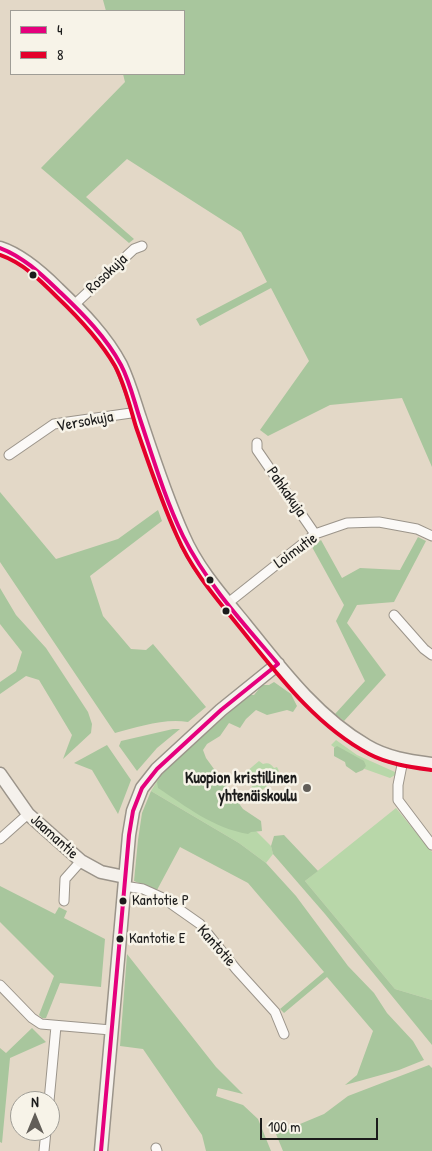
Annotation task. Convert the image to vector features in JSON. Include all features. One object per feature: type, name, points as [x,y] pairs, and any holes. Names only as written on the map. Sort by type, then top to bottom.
[{"type":"street","name":"Rosokuja","points":[[74,305],[134,249],[142,246]]},
{"type":"street","points":[[0,248],[18,256],[48,279],[74,305],[109,347],[120,364],[130,386],[183,536],[198,562],[228,603],[278,664],[314,705],[338,727],[368,747],[403,760],[432,764]]},
{"type":"street","name":"Versokuja","points":[[10,455],[54,424],[138,412]]},
{"type":"street","name":"Pahkakuja","points":[[257,447],[315,534]]},
{"type":"street","name":"Loimutie","points":[[228,603],[315,534],[347,523],[379,522],[417,529],[432,536]]},
{"type":"street","points":[[394,614],[432,655]]},
{"type":"street","points":[[101,1151],[129,835],[133,811],[142,788],[158,769],[221,710],[278,664]]},
{"type":"street","points":[[403,760],[398,785],[398,800],[432,845]]},
{"type":"street","name":"Jaamantie","points":[[0,774],[28,814],[81,861],[125,882]]},
{"type":"street","points":[[0,839],[28,814]]},
{"type":"street","points":[[64,901],[65,879],[81,861]]},
{"type":"street","name":"Kantotie","points":[[125,882],[163,898],[200,924],[236,969],[276,1012],[284,1034]]},
{"type":"street","points":[[0,985],[32,1018],[41,1024],[111,1030]]},
{"type":"street","points":[[50,1091],[56,1026]]},
{"type":"green space","points":[[103,0],[432,0],[432,467],[402,398],[330,405],[268,436],[260,430],[309,361],[271,288],[200,326],[196,319],[267,282],[241,232],[127,159],[86,197],[134,239],[129,243],[41,168],[125,82],[123,75],[185,75],[185,10],[106,10]]},
{"type":"green space","points":[[0,492],[56,559],[118,539],[158,510],[162,521],[90,576],[103,616],[131,649],[146,650],[153,644],[206,707],[188,722],[160,722],[115,733],[0,562]]},
{"type":"green space","points":[[418,537],[426,541],[394,602],[357,605],[347,623],[386,675],[344,721],[335,714],[365,681],[336,621],[344,605],[312,547],[321,540],[342,578],[360,568],[400,570]]},
{"type":"green space","points":[[0,588],[16,615],[46,648],[88,712],[92,724],[91,733],[63,759],[72,735],[39,680],[26,676],[0,694],[0,682],[16,671],[22,652],[0,624]]},
{"type":"green space","points":[[274,682],[291,694],[297,706],[293,712],[287,710],[267,715],[256,710],[240,728],[229,723],[220,736],[207,744],[203,750],[206,758],[243,809],[261,821],[262,831],[248,834],[223,827],[201,816],[158,788],[157,782],[167,768],[241,702],[250,695],[254,695],[262,685],[269,685]]},
{"type":"green space","points":[[180,729],[157,748],[137,771],[119,746],[121,741]]},
{"type":"green space","points":[[336,740],[357,755],[395,772],[395,775],[390,778],[362,768],[331,745]]},
{"type":"green space","points":[[107,745],[131,780],[118,814],[92,770],[74,763]]},
{"type":"green space","points":[[337,746],[364,761],[366,766],[363,770],[356,773],[346,766],[345,762],[334,756],[334,748]]},
{"type":"green space","points":[[259,761],[263,764],[272,765],[274,768],[277,767],[279,771],[271,779],[273,782],[256,794],[251,790],[252,786],[246,772]]},
{"type":"green space","points":[[165,768],[255,830],[271,846],[273,854],[266,863],[239,843],[151,791]]},
{"type":"green space","points":[[151,791],[239,843],[266,863],[296,896],[348,966],[374,993],[387,1013],[413,1041],[424,1060],[399,1070],[345,1085],[357,1075],[373,1031],[327,977],[284,1013],[280,1009],[324,972],[248,883],[180,847],[157,890],[134,881],[142,813]]},
{"type":"green space","points":[[396,808],[432,852],[432,1000],[395,989],[305,881]]},
{"type":"green space","points":[[284,835],[318,871],[305,881],[395,989],[432,1000],[432,1045],[325,914],[273,854],[271,846],[274,836]]},
{"type":"green space","points":[[0,886],[55,914],[59,907],[67,911],[64,918],[105,939],[101,987],[60,983],[46,1018],[42,1018],[39,1015],[54,976],[0,922]]},
{"type":"green space","points":[[127,954],[216,1067],[243,1094],[218,1088],[216,1096],[243,1105],[258,1119],[271,1151],[206,1151],[202,1135],[143,1049],[120,1046]]},
{"type":"green space","points":[[32,1028],[46,1042],[10,1058],[2,1143],[0,1142],[0,1048],[6,1053]]},
{"type":"green space","points":[[429,1065],[432,1068],[432,1151],[283,1151],[276,1134],[324,1114],[348,1096]]},
{"type":"transit line","name":"4","points":[[0,248],[25,261],[47,280],[86,318],[115,355],[127,378],[160,478],[183,536],[203,571],[239,619],[278,664],[221,710],[157,769],[142,788],[133,811],[129,835],[101,1151]]},
{"type":"transit line","name":"8","points":[[0,255],[24,267],[44,284],[81,321],[109,356],[122,381],[155,482],[183,549],[223,607],[269,664],[315,714],[350,742],[369,754],[391,763],[431,770]]},
{"type":"place","name":"Kuopion kristillinen yhtenäiskoulu","points":[[307,788]]},
{"type":"place","name":"Kantotie P","points":[[123,901]]},
{"type":"place","name":"Kantotie E","points":[[120,939]]}]
